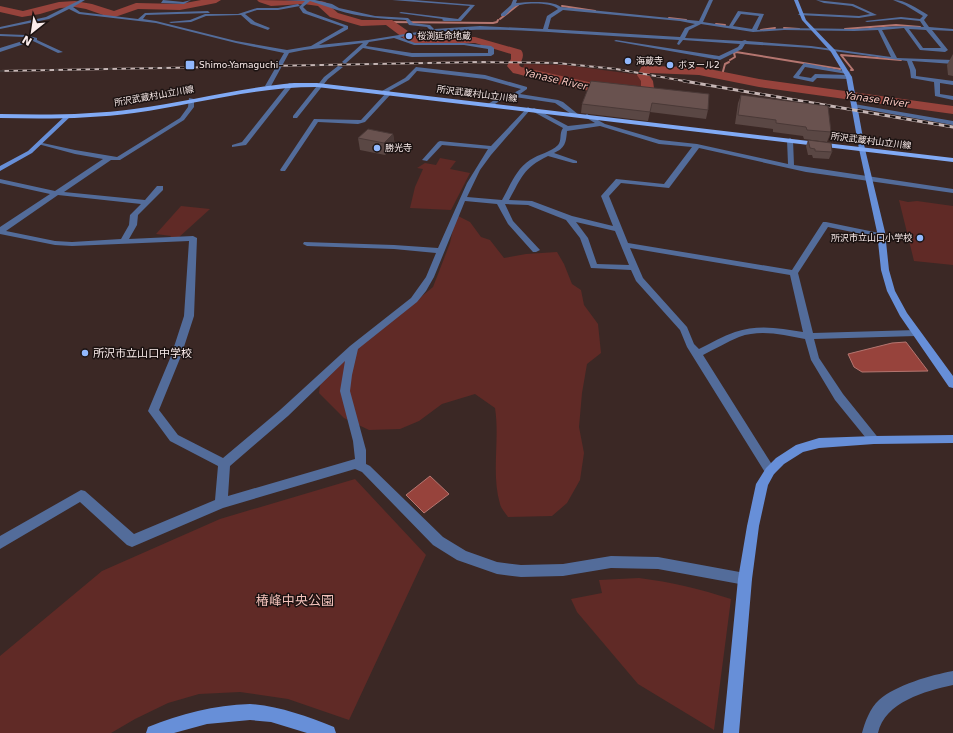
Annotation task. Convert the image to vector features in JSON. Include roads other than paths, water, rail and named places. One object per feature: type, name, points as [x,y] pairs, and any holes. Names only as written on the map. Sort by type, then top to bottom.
[{"type":"main road","name":"所沢武蔵村山立川線","points":[[0,116],[68,116],[133,111],[190,99],[268,86],[291,84],[321,85],[953,160]]},
{"type":"street","points":[[1,28],[40,20],[58,13],[83,0]]},
{"type":"street","points":[[166,0],[163,2],[184,3],[189,0]]},
{"type":"street","points":[[286,0],[325,3],[338,9],[353,13],[409,21],[411,24],[428,26],[435,30]]},
{"type":"street","points":[[389,18],[397,13],[432,16],[445,20],[459,20],[473,5],[460,2],[445,4],[394,0]]},
{"type":"street","points":[[674,50],[682,40],[687,29],[700,23],[711,0]]},
{"type":"street","points":[[796,0],[800,14],[804,20],[832,51],[848,75],[881,236],[885,270],[891,291],[903,314],[953,384]]},
{"type":"street","points":[[800,14],[859,16],[875,15],[853,5],[818,0]]},
{"type":"street","points":[[804,20],[822,19],[866,21],[901,18],[921,20],[926,16],[907,4],[895,0]]},
{"type":"street","points":[[278,9],[307,2]]},
{"type":"street","points":[[303,11],[307,2]]},
{"type":"street","points":[[455,9],[460,2]]},
{"type":"street","points":[[503,15],[515,2],[538,2],[755,31],[905,26],[953,30]]},
{"type":"street","points":[[440,8],[445,4]]},
{"type":"street","points":[[545,30],[549,16],[557,4]]},
{"type":"street","points":[[70,7],[79,13]]},
{"type":"street","points":[[798,7],[806,8]]},
{"type":"street","points":[[205,15],[242,14],[260,8],[278,9],[303,11],[316,17],[346,26],[346,28],[312,47]]},
{"type":"street","points":[[835,9],[864,10]]},
{"type":"street","points":[[58,13],[117,16],[138,21],[156,22],[191,21],[209,12],[145,14],[138,21]]},
{"type":"street","points":[[432,16],[436,12]]},
{"type":"street","points":[[579,33],[720,58],[740,48],[744,44],[750,34],[755,31],[762,15],[740,12],[730,27]]},
{"type":"street","points":[[445,20],[451,13]]},
{"type":"street","points":[[242,14],[253,23],[268,29]]},
{"type":"street","points":[[445,20],[448,29]]},
{"type":"street","points":[[905,26],[922,49],[944,50],[921,20]]},
{"type":"street","points":[[156,22],[236,42],[286,52],[435,30],[480,27],[744,44],[832,51],[909,60],[953,62]]},
{"type":"street","points":[[880,28],[895,58]]},
{"type":"street","points":[[0,35],[22,35],[36,39],[60,52]]},
{"type":"street","points":[[364,47],[412,54],[491,54],[491,48],[477,45],[422,44],[405,41],[397,36]]},
{"type":"street","points":[[0,50],[36,39]]},
{"type":"street","points":[[345,62],[364,47],[368,41]]},
{"type":"street","points":[[412,54],[422,44]]},
{"type":"street","points":[[268,86],[286,52]]},
{"type":"street","points":[[909,60],[913,70],[913,77],[953,83]]},
{"type":"street","points":[[804,65],[848,75],[815,76],[813,80],[796,77],[804,65]]},
{"type":"street","points":[[295,118],[326,78],[340,67]]},
{"type":"street","points":[[283,170],[316,120],[363,121],[387,93],[407,79],[416,69],[485,77],[525,88],[515,96]]},
{"type":"street","points":[[937,81],[937,95],[953,98]]},
{"type":"street","points":[[234,146],[244,144],[291,84]]},
{"type":"street","points":[[490,105],[496,101],[515,96],[556,101],[576,115]]},
{"type":"street","points":[[40,143],[75,152],[118,159],[182,119],[191,107],[190,99]]},
{"type":"street","points":[[853,104],[953,124]]},
{"type":"street","points":[[221,502],[224,464],[284,414],[353,348],[414,300],[423,289],[430,277],[463,199],[478,170],[504,134],[531,110],[567,128],[601,124]]},
{"type":"street","points":[[0,169],[30,152],[68,116]]},
{"type":"street","points":[[587,116],[601,124],[644,139],[696,146],[791,166],[953,191]]},
{"type":"street","points":[[536,250],[526,238],[516,231],[502,208],[502,202],[523,169],[533,161],[559,148],[563,143],[564,130],[567,128]]},
{"type":"street","points":[[790,140],[791,166]]},
{"type":"street","points":[[425,160],[440,143],[493,148]]},
{"type":"street","points":[[696,146],[666,186],[619,181],[605,196],[605,199],[639,279],[684,329],[690,345],[770,471]]},
{"type":"street","points":[[549,154],[576,162]]},
{"type":"street","points":[[0,232],[109,158]]},
{"type":"street","points":[[0,181],[56,193],[145,202]]},
{"type":"street","points":[[123,242],[132,225],[134,215],[160,188]]},
{"type":"street","points":[[463,199],[529,203],[569,218],[619,230]]},
{"type":"street","points":[[569,218],[584,238],[594,266],[635,268]]},
{"type":"street","points":[[874,440],[822,373],[814,358],[794,272],[826,224],[881,236]]},
{"type":"street","points":[[0,232],[55,243],[83,244],[193,238],[189,316],[153,411],[174,438],[224,464]]},
{"type":"street","points":[[307,244],[394,247],[440,251]]},
{"type":"street","points":[[625,245],[794,272]]},
{"type":"street","points":[[697,354],[738,334],[749,331],[774,330],[809,336],[916,333]]},
{"type":"street","points":[[353,348],[345,389],[348,410],[362,454],[360,466]]},
{"type":"street","points":[[731,733],[745,579],[758,498],[762,484],[770,471],[800,448],[819,442],[953,439]]},
{"type":"street","points":[[0,543],[81,495],[132,541],[221,502],[352,465],[360,466],[366,469],[438,541],[462,556],[497,568],[521,571],[563,570],[611,562],[658,564],[745,579]]},
{"type":"street","points":[[870,733],[873,722],[884,706],[910,692],[942,680],[953,678]]},
{"type":"street","points":[[154,733],[200,718],[240,713],[263,713],[301,723],[328,733]]},
{"type":"waterway","name":"Yanase River","points":[[0,9],[10,10],[22,14],[40,11],[59,5],[75,4],[88,6],[110,14],[115,14],[136,6],[180,7],[216,0]]},
{"type":"waterway","name":"Yanase River","points":[[262,0],[271,3],[304,1],[321,4],[334,15],[361,23],[388,22],[416,41],[475,40],[500,46],[517,52],[517,59],[513,66],[517,70],[593,87],[641,92],[646,91],[648,88],[647,81],[643,75],[646,69],[699,71],[759,83],[953,110]]},
{"type":"waterway","points":[[500,19],[519,4]]},
{"type":"waterway","points":[[562,6],[595,11]]},
{"type":"waterway","points":[[669,18],[686,20]]},
{"type":"waterway","points":[[388,22],[493,23],[497,22],[498,20]]},
{"type":"waterway","points":[[716,24],[725,25]]},
{"type":"waterway","points":[[845,29],[896,25],[920,27]]},
{"type":"waterway","points":[[761,30],[775,28]]},
{"type":"waterway","points":[[784,28],[799,29]]},
{"type":"waterway","points":[[730,60],[735,57],[734,53],[736,52],[840,69]]},
{"type":"waterway","points":[[851,70],[853,70],[841,55],[901,60]]},
{"type":"waterway","points":[[722,75],[725,64],[729,62]]},
{"type":"railway","points":[[0,71],[480,62],[557,63],[616,69],[690,82]]},
{"type":"railway","points":[[684,81],[953,127]]},
{"type":"place","name":"桜渕延命地蔵","points":[[409,36]]},
{"type":"place","name":"海蔵寺","points":[[628,61]]},
{"type":"place","name":"Shimo-Yamaguchi","points":[[190,65]]},
{"type":"place","name":"ボヌール2","points":[[670,65]]},
{"type":"place","name":"勝光寺","points":[[377,148]]},
{"type":"place","name":"所沢市立山口小学校","points":[[920,238]]},
{"type":"place","name":"所沢市立山口中学校","points":[[85,353]]},
{"type":"park label","name":"椿峰中央公園","points":[[295,600]]}]
